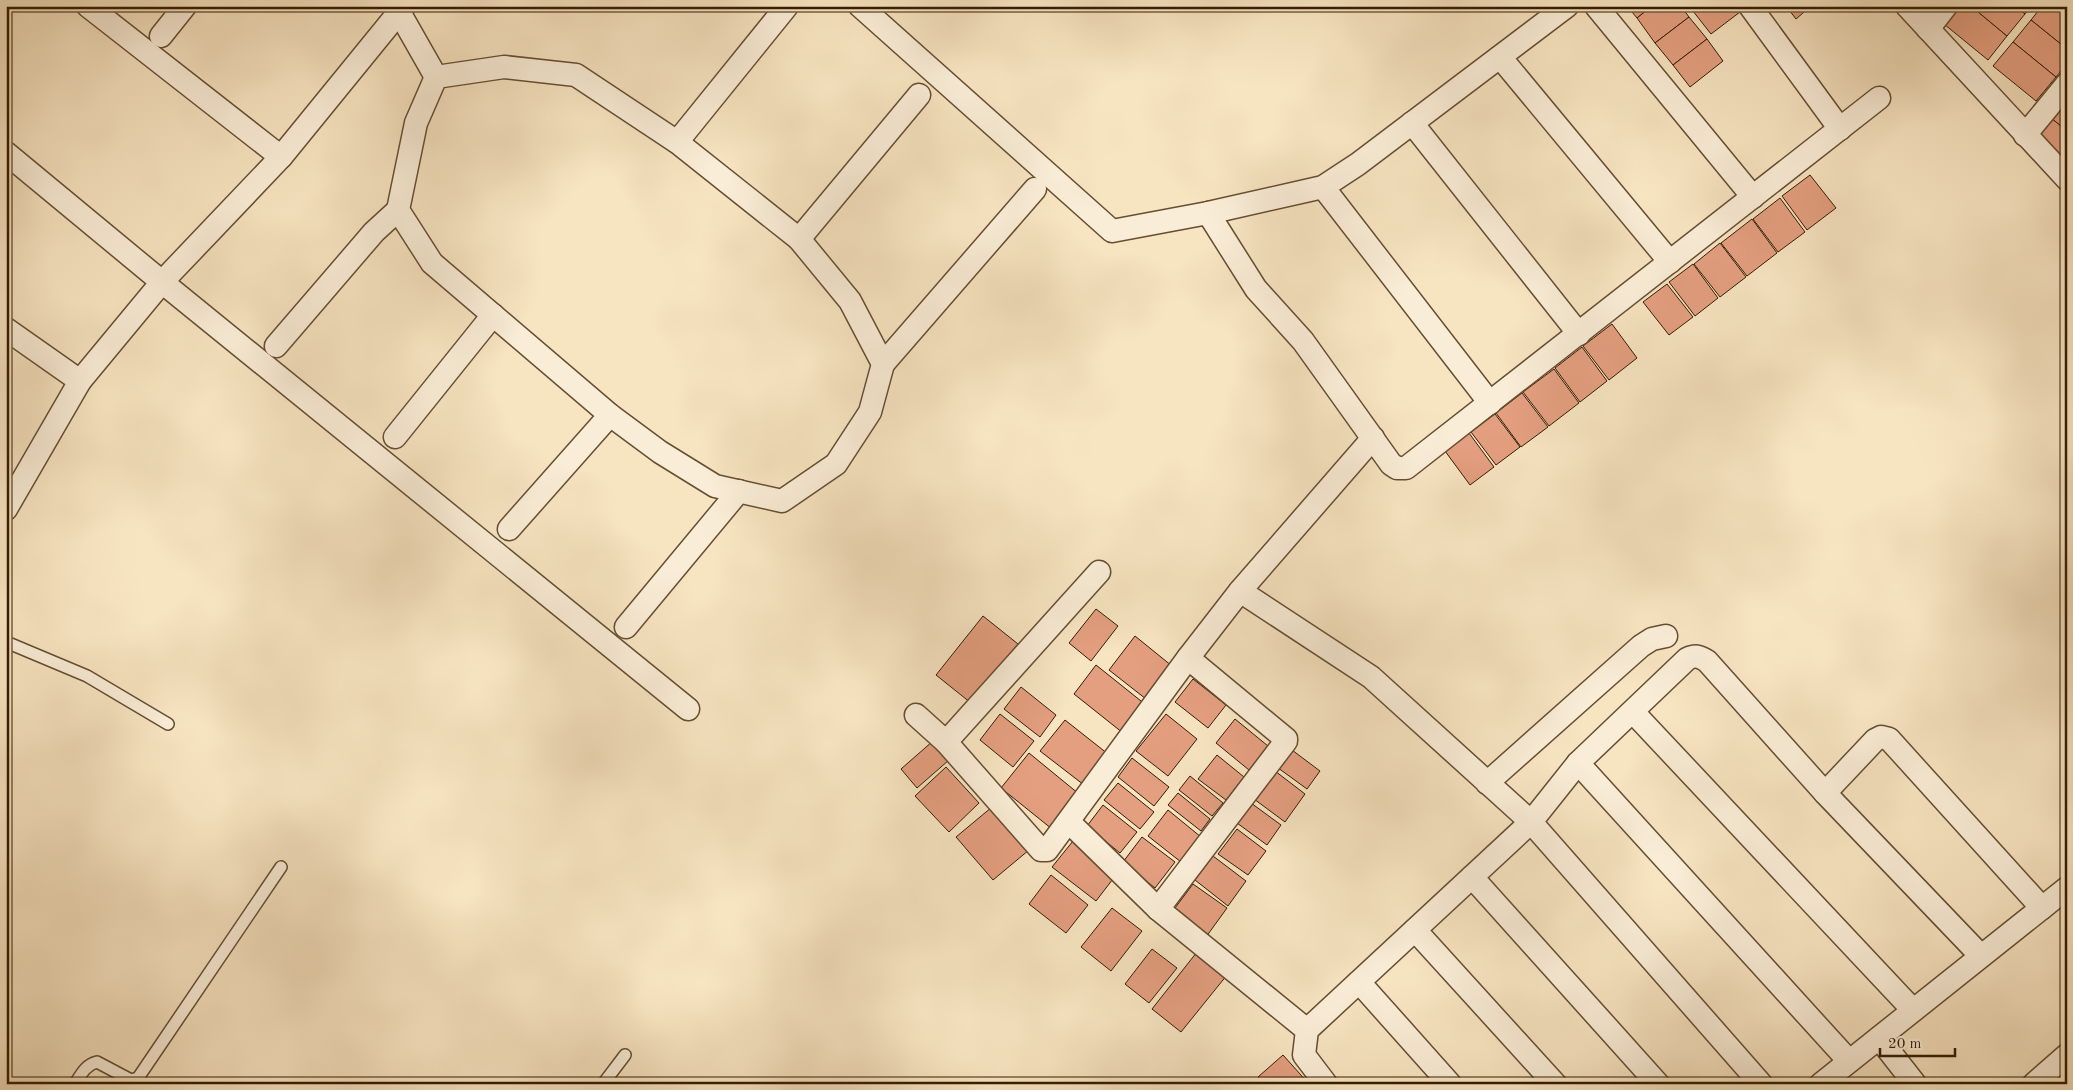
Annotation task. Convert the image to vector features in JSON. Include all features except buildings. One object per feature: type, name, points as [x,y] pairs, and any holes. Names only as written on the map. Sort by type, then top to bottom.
[{"type":"street","points":[[88,6],[281,157]]},
{"type":"street","points":[[161,36],[185,6]]},
{"type":"street","points":[[677,142],[787,6]]},
{"type":"street","points":[[860,6],[1112,231],[1323,187],[1358,164],[1567,6]]},
{"type":"street","points":[[1596,6],[1753,197]]},
{"type":"street","points":[[1750,6],[1840,129]]},
{"type":"street","points":[[1907,6],[2067,180]]},
{"type":"street","points":[[1928,29],[1946,6]]},
{"type":"street","points":[[6,509],[80,381],[162,282],[281,157],[402,9],[436,77]]},
{"type":"street","points":[[1500,57],[1670,262]]},
{"type":"street","points":[[436,77],[504,67],[576,75],[677,142],[799,239],[850,302],[884,364]]},
{"type":"street","points":[[276,346],[374,232],[398,210],[416,123],[436,77]]},
{"type":"street","points":[[2025,134],[2067,84]]},
{"type":"street","points":[[799,239],[918,95]]},
{"type":"street","points":[[1208,212],[1256,289],[1303,342],[1391,464],[1397,468],[1406,468],[1879,98]]},
{"type":"street","points":[[1412,123],[1579,334]]},
{"type":"street","points":[[6,153],[688,709]]},
{"type":"street","points":[[1323,187],[1490,403]]},
{"type":"street","points":[[398,210],[432,263],[610,415],[660,452],[715,486],[782,501],[836,464],[870,412],[884,364],[1034,189]]},
{"type":"street","points":[[395,438],[493,315]]},
{"type":"street","points":[[6,329],[80,381]]},
{"type":"street","points":[[509,529],[610,415]]},
{"type":"street","points":[[916,715],[946,742],[1041,850],[1047,850],[1188,658],[1240,591],[1373,438]]},
{"type":"street","points":[[626,627],[739,491]]},
{"type":"street","points":[[946,742],[1099,572]]},
{"type":"street","points":[[1240,591],[1371,677],[1531,822],[1761,1084]]},
{"type":"street","points":[[1486,783],[1641,646],[1652,639],[1666,636]]},
{"type":"street","points":[[1326,1084],[1304,1055],[1307,1030],[1531,822],[1578,763],[1687,659],[1699,656],[1707,661],[1825,793],[1981,956]]},
{"type":"street","points":[[1158,910],[1286,742],[1286,739],[1188,658]]},
{"type":"street","points":[[1633,712],[1913,1010]]},
{"type":"street","points":[[1825,793],[1875,740],[1882,737],[1889,739],[2042,908]]},
{"type":"street","points":[[1578,763],[1850,1061]]},
{"type":"street","points":[[1069,822],[1158,910],[1307,1030]]},
{"type":"street","points":[[1472,877],[1658,1084]]},
{"type":"street","points":[[1821,1084],[2067,888]]},
{"type":"street","points":[[1415,930],[1555,1084]]},
{"type":"street","points":[[1359,982],[1450,1084]]},
{"type":"street","points":[[1879,1038],[1915,1084]]},
{"type":"street","points":[[2043,1081],[2067,1055]]},
{"type":"lane","points":[[6,642],[87,676],[168,724]]},
{"type":"lane","points":[[75,1084],[86,1067],[94,1062],[131,1080],[138,1078],[281,867]]},
{"type":"lane","points":[[603,1084],[625,1055]]}]
